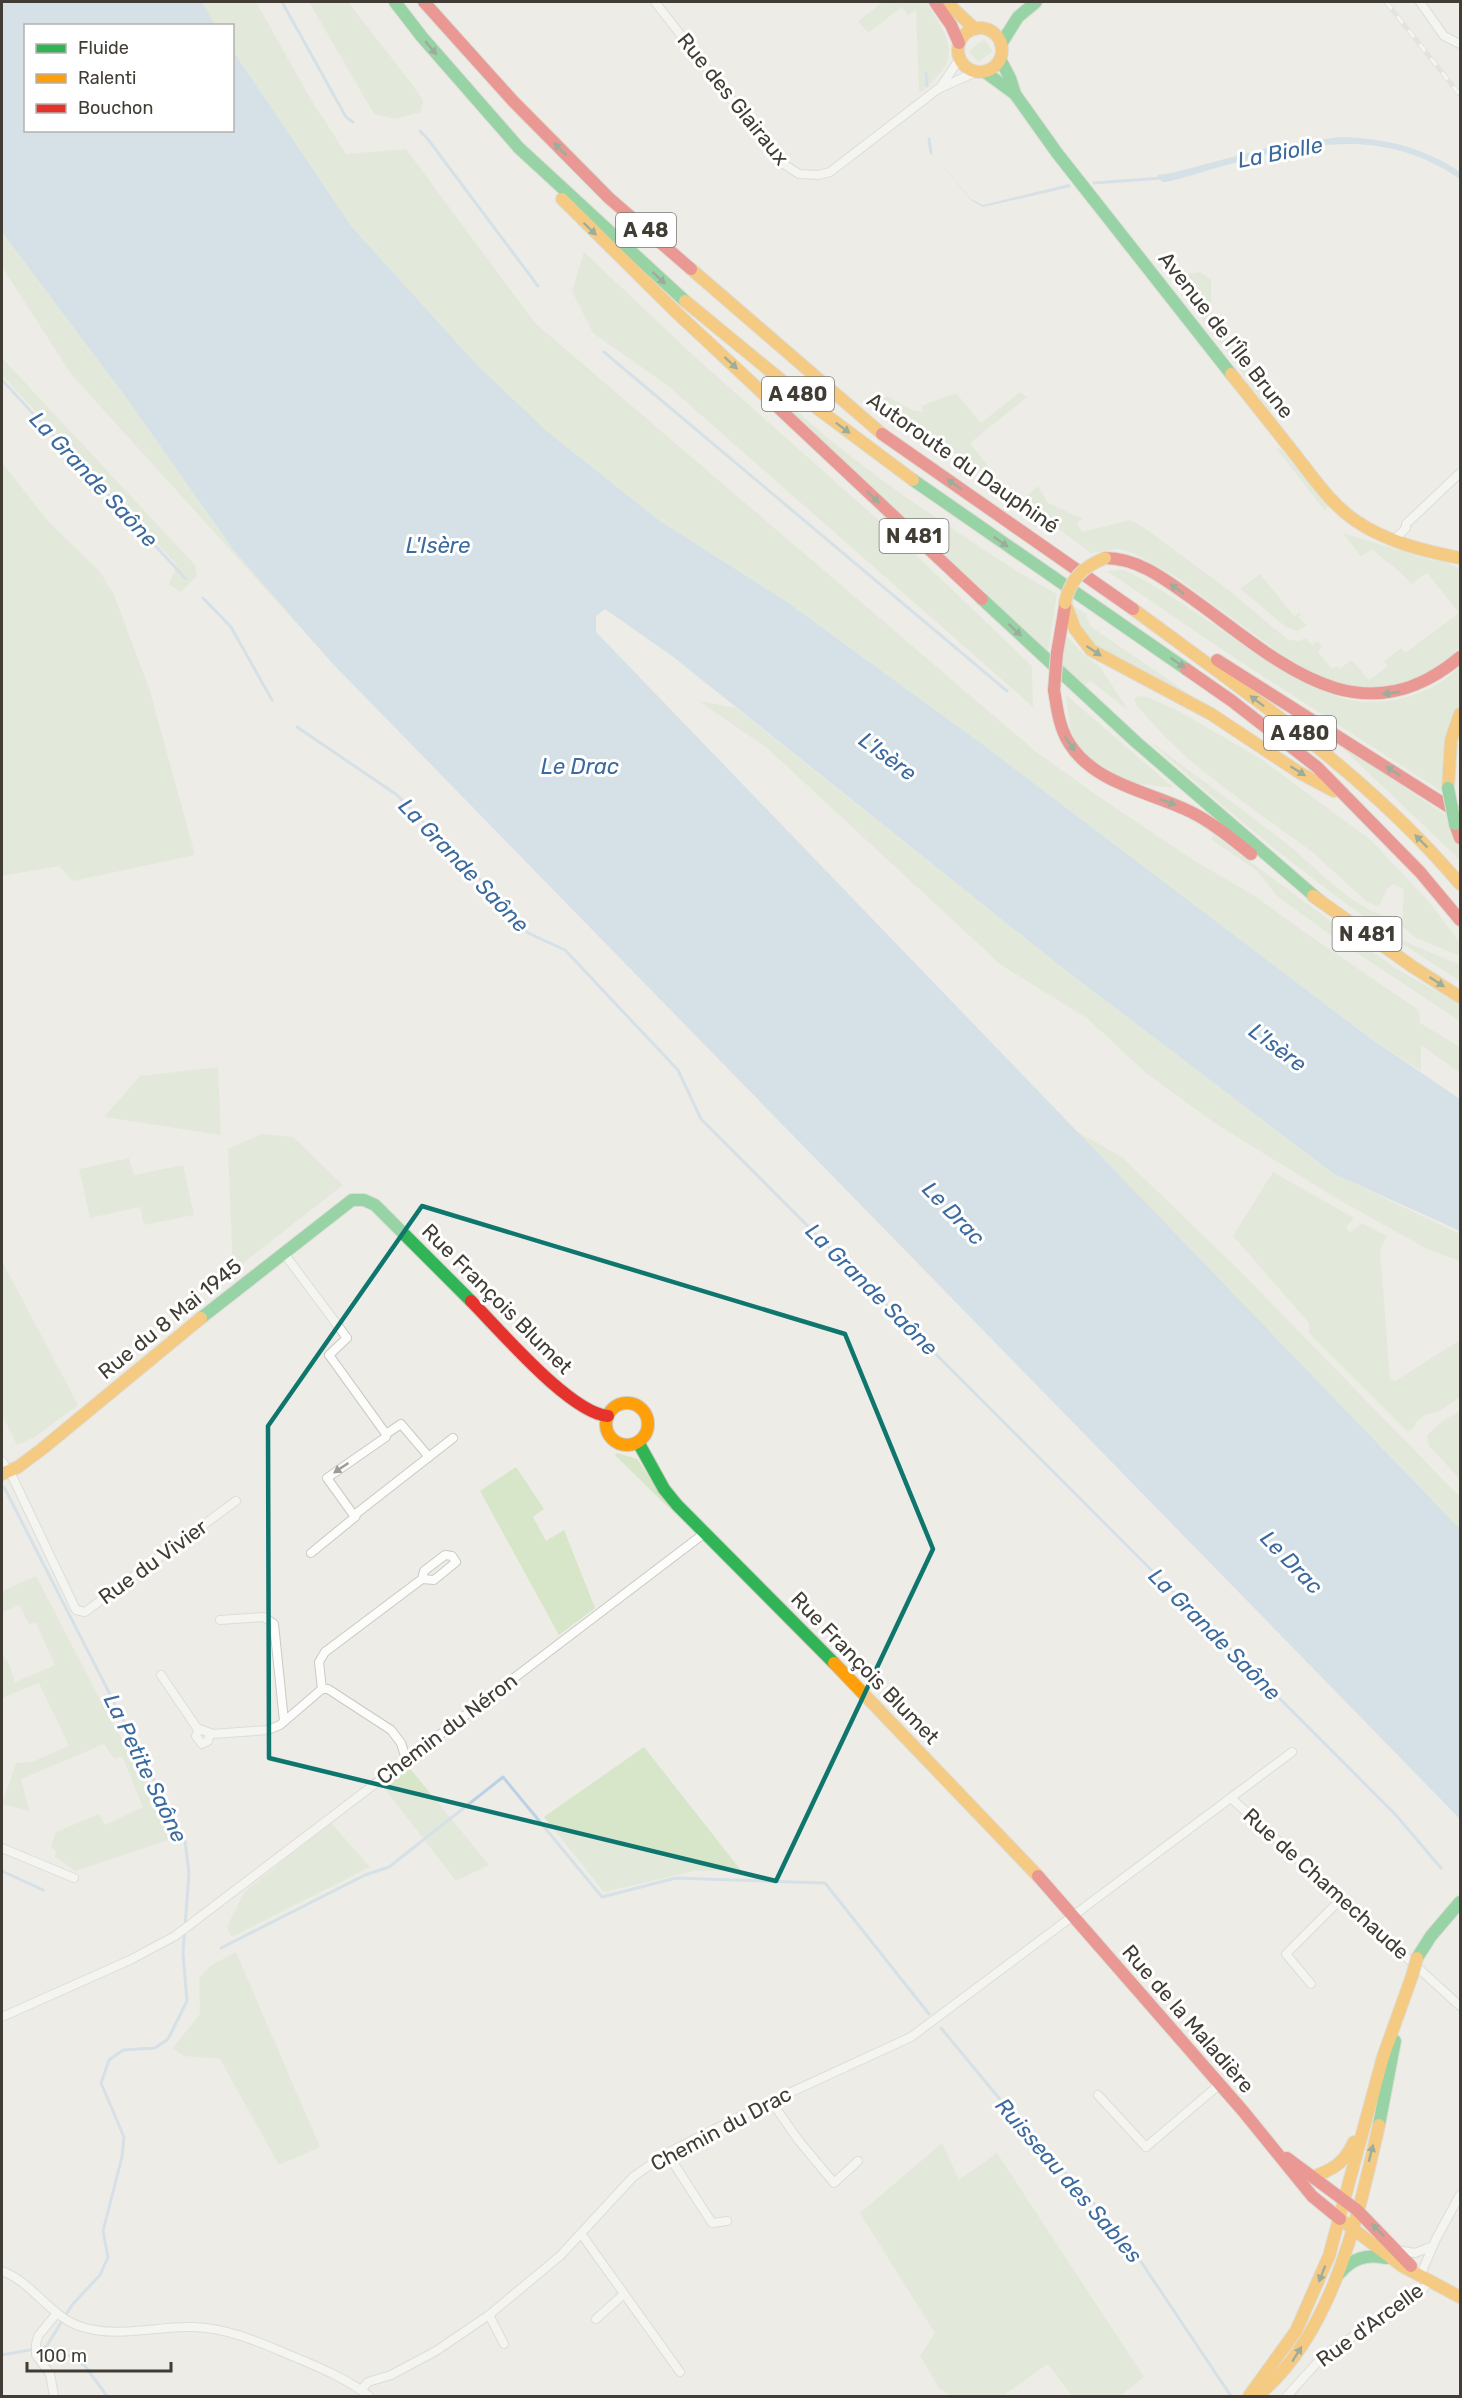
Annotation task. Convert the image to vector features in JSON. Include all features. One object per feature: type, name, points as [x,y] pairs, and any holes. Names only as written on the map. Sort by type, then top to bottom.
[{"type":"main road","points":[[395,2],[429,46],[521,150]]},
{"type":"main road","name":"Autoroute du Dauphiné","points":[[424,2],[513,101],[609,198],[887,438],[1123,601]]},
{"type":"main road","points":[[935,2],[960,43],[960,58],[963,64],[981,72],[996,65],[1000,59],[1001,44],[1018,17]]},
{"type":"main road","points":[[946,2],[975,29]]},
{"type":"main road","points":[[960,43],[968,32],[975,29],[988,30],[1018,17],[1036,2]]},
{"type":"main road","points":[[988,30],[1001,44]]},
{"type":"main road","name":"Avenue de l'Île Brune","points":[[1000,59],[1015,94],[1057,153],[1318,484],[1356,521],[1394,540],[1442,555],[1461,564]]},
{"type":"main road","name":"Avenue de l'Île Brune","points":[[981,72],[1015,94]]},
{"type":"main road","name":"A 480","points":[[521,150],[677,294],[798,394],[923,487],[1232,701],[1317,767],[1344,797],[1381,830],[1461,920]]},
{"type":"main road","name":"N 481","points":[[521,150],[579,218],[977,595],[1136,742],[1320,901],[1413,967],[1461,997]]},
{"type":"main road","name":"Avenue de l'Île Brune","points":[[1442,555],[1461,558]]},
{"type":"main road","points":[[1320,901],[1252,855],[1209,822],[1189,811],[1113,780],[1088,764],[1070,746],[1062,732],[1054,690],[1057,652],[1067,591],[1075,577],[1088,565],[1105,558],[1118,558],[1138,564],[1303,676],[1340,690],[1372,695],[1405,691],[1423,685],[1461,657]]},
{"type":"main road","points":[[1123,601],[1458,819]]},
{"type":"main road","name":"A 480","points":[[1123,601],[1318,747],[1383,802],[1461,884]]},
{"type":"main road","points":[[1065,603],[1072,626],[1082,642],[1091,650],[1211,714],[1300,773],[1344,797]]},
{"type":"main road","points":[[1461,714],[1456,722],[1449,757],[1448,788],[1458,819],[1461,838]]},
{"type":"main road","name":"Rue du 8 Mai 1945","points":[[4,1469],[42,1449],[341,1207],[352,1200],[364,1200]]},
{"type":"main road","name":"Rue François Blumet","points":[[364,1200],[375,1205],[563,1393],[600,1416],[608,1416]]},
{"type":"main road","points":[[627,1403],[639,1407],[646,1416],[648,1423],[646,1434],[638,1442],[625,1445],[612,1439],[607,1428],[608,1416],[615,1407],[627,1403]]},
{"type":"main road","name":"Rue François Blumet","points":[[638,1442],[664,1489],[677,1505],[989,1822],[1073,1915]]},
{"type":"main road","points":[[1249,2397],[1296,2331],[1318,2285],[1329,2256],[1383,2057],[1402,2008],[1417,1958],[1431,1936],[1461,1902]]},
{"type":"main road","name":"Rue de la Maladière","points":[[1073,1915],[1220,2084],[1312,2196],[1351,2229],[1395,2255]]},
{"type":"main road","points":[[1257,2397],[1272,2385],[1295,2358],[1322,2309],[1331,2285],[1357,2210],[1385,2096],[1402,2008]]},
{"type":"main road","points":[[1300,2181],[1341,2166],[1370,2107]]},
{"type":"main road","name":"Rue de la Maladière","points":[[1274,2148],[1357,2210],[1395,2255]]},
{"type":"main road","points":[[1331,2285],[1351,2261],[1363,2256],[1395,2255],[1425,2278],[1461,2297]]},
{"type":"street","name":"Rue des Glairaux","points":[[656,2],[779,161],[799,174],[818,176],[839,167],[938,89],[960,58]]},
{"type":"street","points":[[1420,2],[1444,36],[1461,44]]},
{"type":"street","name":"Rue des Glairaux","points":[[938,89],[981,72]]},
{"type":"street","points":[[1406,528],[1406,524],[1461,473]]},
{"type":"street","points":[[1394,540],[1461,480]]},
{"type":"street","points":[[283,1252],[347,1338],[329,1355],[386,1434]]},
{"type":"street","points":[[355,1517],[327,1478],[401,1424],[429,1457]]},
{"type":"street","points":[[311,1553],[357,1513],[453,1438]]},
{"type":"street","name":"Rue du Vivier","points":[[4,1469],[14,1478],[76,1610],[85,1612],[236,1501]]},
{"type":"street","name":"Chemin du Néron","points":[[2,2018],[130,1960],[185,1929],[706,1532]]},
{"type":"street","points":[[322,1689],[319,1662],[325,1653],[422,1579]]},
{"type":"street","points":[[220,1620],[264,1617],[274,1624],[284,1720]]},
{"type":"street","points":[[161,1675],[199,1729],[210,1733],[268,1730],[322,1689],[328,1689],[391,1730],[400,1743],[406,1759]]},
{"type":"street","points":[[1231,1798],[1292,1752]]},
{"type":"street","name":"Rue de Chamechaude","points":[[1073,1915],[1231,1798],[1461,2006]]},
{"type":"street","points":[[2,1848],[74,1878]]},
{"type":"street","points":[[1311,1984],[1286,1954],[1342,1898]]},
{"type":"street","name":"Chemin du Drac","points":[[361,2390],[368,2382],[391,2375],[436,2351],[489,2315],[582,2235],[633,2177],[667,2153],[771,2101],[911,2037],[1073,1915]]},
{"type":"street","points":[[1098,2095],[1146,2147],[1220,2084]]},
{"type":"street","points":[[771,2101],[798,2141],[834,2183],[858,2162]]},
{"type":"street","points":[[667,2153],[712,2223],[728,2221]]},
{"type":"street","points":[[1425,2278],[1433,2246],[1461,2195]]},
{"type":"street","points":[[582,2235],[680,2372]]},
{"type":"street","points":[[1395,2255],[1415,2253],[1433,2246]]},
{"type":"street","points":[[2,2271],[21,2282],[70,2322],[95,2330],[111,2331],[213,2328],[245,2337],[343,2378],[369,2397]]},
{"type":"street","name":"Rue d'Arcelle","points":[[1287,2397],[1324,2355],[1418,2295],[1425,2278]]},
{"type":"street","points":[[597,2319],[624,2294]]},
{"type":"street","points":[[54,2397],[50,2374],[36,2355],[36,2344],[38,2336],[57,2313]]},
{"type":"street","points":[[489,2315],[504,2344]]},
{"type":"highlighted area","points":[[422,1206],[845,1334],[933,1549],[776,1881],[269,1758],[268,1426]]},
{"type":"green space","points":[[191,2],[256,2],[310,98],[346,154],[406,149],[535,323],[1035,751],[1193,860],[1255,896],[1419,1010],[1420,1023],[1460,1047],[1460,1073],[1421,1045],[1421,1071],[1370,1038],[982,744],[787,602],[660,521],[549,433],[477,365],[352,227],[234,52],[234,24],[214,24],[210,17]]},
{"type":"green space","points":[[309,2],[348,2],[415,88],[423,101],[421,112],[396,119],[374,114]]},
{"type":"green space","points":[[883,2],[926,2],[947,39],[948,59],[935,79],[921,92],[919,90],[916,10],[908,15],[902,7],[868,33],[858,21]]},
{"type":"green space","points":[[984,39],[993,51],[978,62],[969,51]]},
{"type":"green space","points":[[2,220],[212,495],[346,678],[71,374],[2,267]]},
{"type":"green space","points":[[584,252],[694,356],[892,532],[1032,666],[1033,707],[668,386],[593,333],[572,291]]},
{"type":"green space","points":[[1200,272],[1211,280],[1211,310],[1217,323],[1279,403],[1270,411],[1186,296],[1183,282],[1187,274]]},
{"type":"green space","points":[[2,358],[195,565],[197,576],[180,592],[169,584],[177,565],[2,375]]},
{"type":"green space","points":[[758,378],[797,405],[796,410],[813,425],[885,482],[984,550],[1057,594],[1048,652],[837,455]]},
{"type":"green space","points":[[1020,392],[1027,397],[970,443],[1001,483],[999,484],[880,402],[887,396],[912,410],[923,412],[921,406],[956,393],[981,423]]},
{"type":"green space","points":[[1276,448],[1281,449],[1328,505],[1325,511]]},
{"type":"green space","points":[[2,462],[45,518],[101,573],[114,595],[150,691],[195,855],[73,881],[59,866],[2,876]]},
{"type":"green space","points":[[1038,486],[1048,503],[1083,519],[1077,522],[1082,532],[1130,520],[1143,527],[1226,588],[1287,639],[1298,641],[1306,638],[1312,645],[1318,641],[1322,647],[1318,652],[1332,669],[1337,666],[1339,669],[1352,660],[1369,680],[1388,666],[1384,661],[1401,648],[1405,653],[1459,613],[1427,573],[1411,584],[1372,549],[1361,556],[1343,533],[1431,560],[1445,562],[1460,569],[1460,646],[1448,663],[1432,673],[1382,690],[1351,687],[1315,676],[1175,576],[1133,553],[1118,549],[1091,553],[1021,501]]},
{"type":"green space","points":[[1125,570],[1169,595],[1296,677],[1342,698],[1373,702],[1405,697],[1435,685],[1460,666],[1460,703],[1453,725],[1444,793],[1227,653],[1107,571]]},
{"type":"green space","points":[[1260,574],[1294,616],[1300,612],[1298,617],[1307,625],[1297,631],[1286,627],[1240,589]]},
{"type":"green space","points":[[1074,606],[1086,614],[1090,626],[1192,696],[1088,641],[1074,618]]},
{"type":"green space","points":[[1066,635],[1081,652],[1099,666],[1129,711],[1091,681],[1085,685],[1063,666]]},
{"type":"green space","points":[[1066,695],[1174,788],[1132,783],[1088,757],[1071,735]]},
{"type":"green space","points":[[1138,696],[1147,697],[1177,710],[1261,759],[1371,840],[1430,903],[1460,943],[1460,956],[1414,937],[1402,926],[1404,889],[1393,884],[1387,889],[1380,904],[1375,906],[1366,901],[1311,851],[1193,763],[1137,706],[1134,700]]},
{"type":"green space","points":[[699,701],[736,708],[1060,966],[1334,1174],[1460,1234],[1460,1261],[1427,1249],[1336,1198],[1216,1124],[1146,1073],[1088,1019],[1001,965],[767,748]]},
{"type":"green space","points":[[1147,739],[1282,840],[1347,895],[1361,905],[1389,917],[1392,927],[1404,941],[1460,965],[1460,981],[1378,926],[1298,867],[1222,805]]},
{"type":"green space","points":[[1336,742],[1446,815],[1460,848],[1460,860]]},
{"type":"green space","points":[[1214,835],[1392,966],[1460,1005],[1460,1021],[1340,942],[1277,896],[1257,871],[1211,839]]},
{"type":"green space","points":[[218,1067],[221,1135],[104,1117],[140,1076]]},
{"type":"green space","points":[[1076,1131],[1122,1157],[1241,1272],[1460,1497],[1460,1529]]},
{"type":"green space","points":[[262,1134],[293,1137],[343,1185],[233,1271],[228,1149]]},
{"type":"green space","points":[[129,1158],[134,1175],[183,1165],[194,1215],[144,1225],[140,1207],[90,1218],[79,1169]]},
{"type":"green space","points":[[1273,1172],[1354,1218],[1346,1227],[1350,1232],[1362,1223],[1387,1236],[1380,1249],[1390,1379],[1395,1381],[1460,1340],[1460,1397],[1440,1411],[1425,1415],[1408,1432],[1309,1333],[1309,1323],[1233,1236]]},
{"type":"green space","points":[[2,1261],[78,1405],[35,1437],[17,1445],[2,1415]]},
{"type":"green space","points":[[1460,1411],[1460,1479],[1429,1446],[1427,1435],[1444,1420]]},
{"type":"green space","points":[[617,1453],[637,1459],[671,1510],[615,1455]]},
{"type":"green space","points":[[516,1467],[544,1509],[533,1517],[546,1541],[564,1530],[595,1608],[559,1635],[480,1491]]},
{"type":"green space","points":[[36,1576],[109,1717],[164,1809],[175,1838],[76,1871],[55,1857],[56,1851],[51,1846],[56,1832],[99,1814],[105,1825],[143,1807],[122,1756],[114,1759],[104,1744],[21,1779],[29,1811],[2,1804],[16,1763],[32,1762],[69,1746],[39,1683],[2,1698],[2,1653],[15,1682],[55,1665],[36,1623],[29,1624],[19,1605],[2,1613],[2,1591]]},
{"type":"green space","points":[[644,1747],[741,1870],[694,1871],[604,1892],[544,1817]]},
{"type":"green space","points":[[407,1765],[489,1865],[456,1881],[382,1785]]},
{"type":"green space","points":[[331,1823],[370,1867],[232,1937],[227,1927],[245,1891]]},
{"type":"green space","points":[[236,1952],[320,2147],[279,2165],[220,2059],[184,2056],[173,2048],[200,2014],[199,1978],[210,1966]]},
{"type":"green space","points":[[942,2143],[959,2180],[997,2153],[1144,2377],[1120,2396],[1072,2396],[1048,2364],[1002,2396],[951,2396],[939,2388],[920,2356],[935,2333],[860,2213]]},
{"type":"water","points":[[2,2],[202,2],[214,24],[24,24],[24,132],[234,132],[234,52],[352,227],[477,365],[549,433],[660,521],[787,602],[982,744],[1370,1038],[1460,1099],[1460,1231],[1334,1174],[1060,966],[672,656],[605,609],[596,616],[596,632],[1460,1529],[1460,1819],[331,662],[233,549],[128,400],[2,232]]},
{"type":"water","points":[[1340,137],[1372,139],[1403,145],[1446,163],[1460,172],[1460,179],[1431,162],[1402,151],[1344,144],[1285,151],[1166,182],[1162,182],[1157,175],[1274,146]]},
{"type":"water","points":[[930,151],[971,199],[983,205],[1069,184],[1071,187],[983,207],[972,201]]},
{"type":"waterway","points":[[282,2],[346,117],[353,122]]},
{"type":"waterway","name":"La Biolle","points":[[926,73],[927,86]]},
{"type":"waterway","points":[[420,131],[538,286]]},
{"type":"waterway","name":"La Biolle","points":[[929,139],[931,153]]},
{"type":"waterway","name":"La Biolle","points":[[1094,183],[1162,178]]},
{"type":"waterway","points":[[604,352],[1007,691]]},
{"type":"waterway","name":"La Grande Saône","points":[[2,380],[186,579]]},
{"type":"waterway","name":"La Grande Saône","points":[[203,598],[231,627],[272,700]]},
{"type":"waterway","name":"La Grande Saône","points":[[297,727],[397,795],[498,898],[528,933],[565,950],[678,1070],[701,1119],[1395,1814],[1441,1868]]},
{"type":"waterway","name":"La Petite Saône","points":[[4,1487],[185,1841],[189,1873],[183,1953],[187,2001],[168,2039],[155,2048],[123,2050],[109,2060],[101,2083],[124,2137],[122,2157],[103,2231],[108,2257],[100,2275],[72,2305],[46,2347],[73,2357],[85,2366],[107,2396]]},
{"type":"waterway","name":"Ruisseau des Sables","points":[[221,1948],[365,1875],[389,1867],[503,1777],[602,1897],[676,1878],[825,1883],[929,2014]]},
{"type":"waterway","points":[[2,1871],[43,1890]]},
{"type":"waterway","name":"Ruisseau des Sables","points":[[941,2028],[1022,2126],[1123,2235],[1231,2396]]},
{"type":"waterway","points":[[2,2355],[46,2347]]},
{"type":"railway","points":[[1386,2],[1460,95]]},
{"type":"traffic: fast","points":[[395,2],[422,37],[519,148],[685,301]]},
{"type":"traffic: fast","points":[[1001,44],[1018,17],[1036,2]]},
{"type":"traffic: fast","points":[[1000,59],[1015,94],[1057,153],[1231,374]]},
{"type":"traffic: fast","points":[[985,72],[1015,94]]},
{"type":"traffic: fast","points":[[913,480],[1186,669]]},
{"type":"traffic: fast","points":[[982,599],[1136,742],[1320,901]]},
{"type":"traffic: fast","points":[[1448,788],[1455,824]]},
{"type":"traffic: fast","points":[[201,1318],[352,1200],[364,1200],[375,1205],[471,1301]]},
{"type":"traffic: fast","points":[[638,1442],[664,1489],[677,1505],[834,1663]]},
{"type":"traffic: fast","points":[[1417,1958],[1431,1936],[1460,1902]]},
{"type":"traffic: fast","points":[[1379,2125],[1395,2041]]},
{"type":"traffic: fast","points":[[1339,2274],[1349,2264],[1360,2258],[1386,2258]]},
{"type":"traffic: slow","points":[[946,2],[975,29]]},
{"type":"traffic: slow","points":[[980,28],[995,35],[1002,50],[995,65],[980,72],[965,65],[958,50],[965,35],[980,28]]},
{"type":"traffic: slow","points":[[562,199],[676,312],[769,399]]},
{"type":"traffic: slow","points":[[691,269],[882,434]]},
{"type":"traffic: slow","points":[[685,301],[798,394],[913,480]]},
{"type":"traffic: slow","points":[[1231,374],[1324,492],[1347,515],[1380,535],[1393,540],[1419,549],[1460,558]]},
{"type":"traffic: slow","points":[[1065,603],[1070,587],[1079,575],[1090,565],[1105,558]]},
{"type":"traffic: slow","points":[[1065,603],[1075,629],[1091,650],[1211,714],[1300,773],[1334,791]]},
{"type":"traffic: slow","points":[[1133,609],[1262,704],[1346,771],[1424,844],[1460,884]]},
{"type":"traffic: slow","points":[[1448,788],[1451,740],[1460,714]]},
{"type":"traffic: slow","points":[[1313,896],[1413,967],[1460,997]]},
{"type":"traffic: slow","points":[[2,1474],[18,1467],[42,1449],[201,1318]]},
{"type":"traffic: slow","points":[[627,1403],[642,1409],[648,1424],[642,1439],[627,1445],[612,1439],[606,1424],[612,1409],[627,1403]]},
{"type":"traffic: slow","points":[[834,1663],[1038,1876]]},
{"type":"traffic: slow","points":[[1412,1976],[1417,1958]]},
{"type":"traffic: slow","points":[[1249,2396],[1296,2331],[1329,2256],[1383,2057],[1412,1976]]},
{"type":"traffic: slow","points":[[1257,2396],[1283,2371],[1305,2341],[1339,2272],[1362,2197],[1379,2125]]},
{"type":"traffic: slow","points":[[1310,2178],[1337,2165],[1346,2156],[1354,2142]]},
{"type":"traffic: slow","points":[[1340,2219],[1402,2266],[1460,2297]]},
{"type":"traffic: jam","points":[[424,2],[513,101],[609,198],[691,269]]},
{"type":"traffic: jam","points":[[935,2],[951,25],[959,43]]},
{"type":"traffic: jam","points":[[769,399],[982,599]]},
{"type":"traffic: jam","points":[[882,434],[1133,609]]},
{"type":"traffic: jam","points":[[1105,558],[1127,561],[1158,575],[1284,664],[1317,682],[1351,692],[1386,693],[1422,682],[1460,657]]},
{"type":"traffic: jam","points":[[1057,653],[1065,606]]},
{"type":"traffic: jam","points":[[1054,690],[1057,653]]},
{"type":"traffic: jam","points":[[1217,660],[1460,814]]},
{"type":"traffic: jam","points":[[1186,669],[1232,701],[1317,767],[1420,872],[1460,920]]},
{"type":"traffic: jam","points":[[1054,690],[1059,717],[1066,737],[1080,757],[1093,768],[1108,778],[1199,816],[1251,854]]},
{"type":"traffic: jam","points":[[1455,824],[1460,838]]},
{"type":"traffic: jam","points":[[471,1301],[556,1386],[592,1411],[608,1416]]},
{"type":"traffic: jam","points":[[1038,1876],[1243,2111],[1312,2196],[1340,2219]]},
{"type":"traffic: jam","points":[[1287,2158],[1357,2210],[1411,2266]]},
{"type":"water label","name":"L'Isère","points":[[438,545]]},
{"type":"water label","name":"L'Isère","points":[[888,756]]},
{"type":"water label","name":"Le Drac","points":[[580,766]]},
{"type":"water label","name":"L'Isère","points":[[1278,1047]]},
{"type":"water label","name":"Le Drac","points":[[954,1213]]},
{"type":"water label","name":"Le Drac","points":[[1292,1562]]}]
